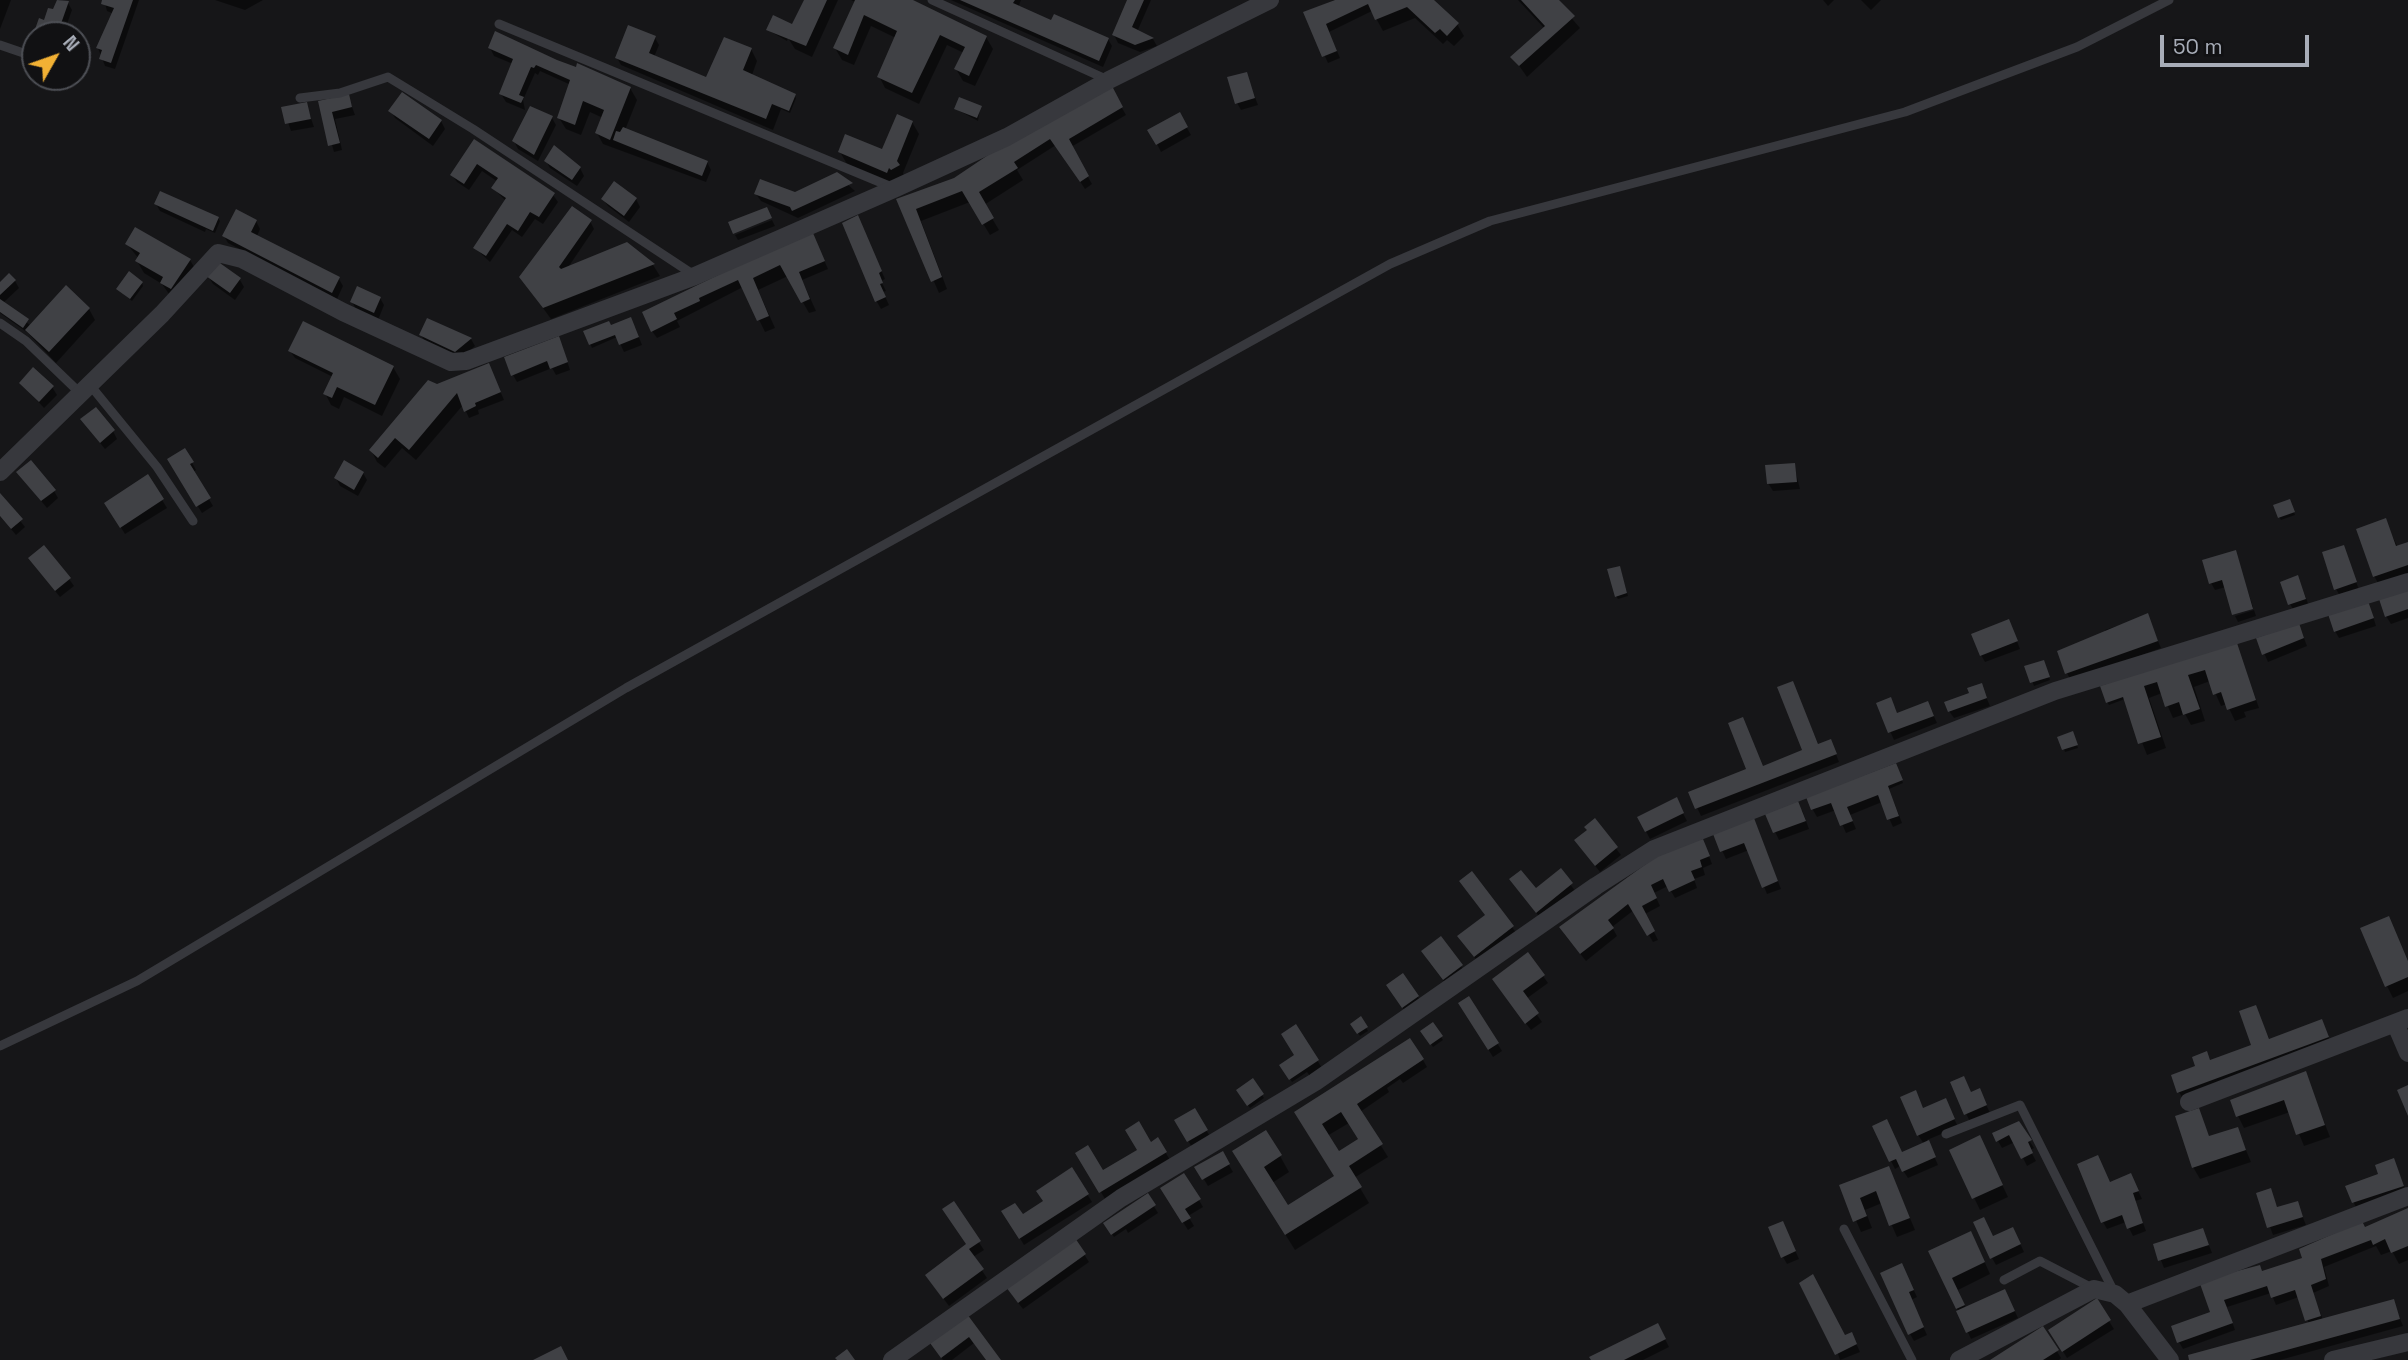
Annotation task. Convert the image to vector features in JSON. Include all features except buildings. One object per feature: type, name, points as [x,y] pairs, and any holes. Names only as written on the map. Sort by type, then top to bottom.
[{"type":"street","points":[[0,472],[85,390],[218,253],[242,259],[343,312],[457,363],[695,276],[896,188],[1007,137],[1109,80],[1270,0]]},
{"type":"street","points":[[892,1360],[1121,1198],[1315,1082],[1596,886],[1654,849],[2056,691],[2408,582]]},
{"type":"street","points":[[2189,1102],[2402,1021],[2408,1053]]},
{"type":"street","points":[[2121,1299],[2408,1196]]},
{"type":"street","points":[[1959,1360],[2094,1289],[2121,1299],[2170,1360]]},
{"type":"street","points":[[2333,1360],[2408,1342]]},
{"type":"lane","points":[[932,0],[1109,80]]},
{"type":"lane","points":[[0,1046],[137,981],[626,688],[1390,264],[1490,221],[1905,112],[2077,47],[2169,0]]},
{"type":"lane","points":[[499,24],[896,188]]},
{"type":"lane","points":[[0,45],[21,52]]},
{"type":"lane","points":[[300,98],[340,93],[388,77],[473,129],[695,276]]},
{"type":"lane","points":[[0,323],[85,390],[157,467],[193,522]]},
{"type":"lane","points":[[1946,1134],[2020,1105],[2121,1299]]},
{"type":"lane","points":[[1844,1229],[1912,1360]]},
{"type":"lane","points":[[2004,1280],[2040,1261],[2094,1289]]}]
